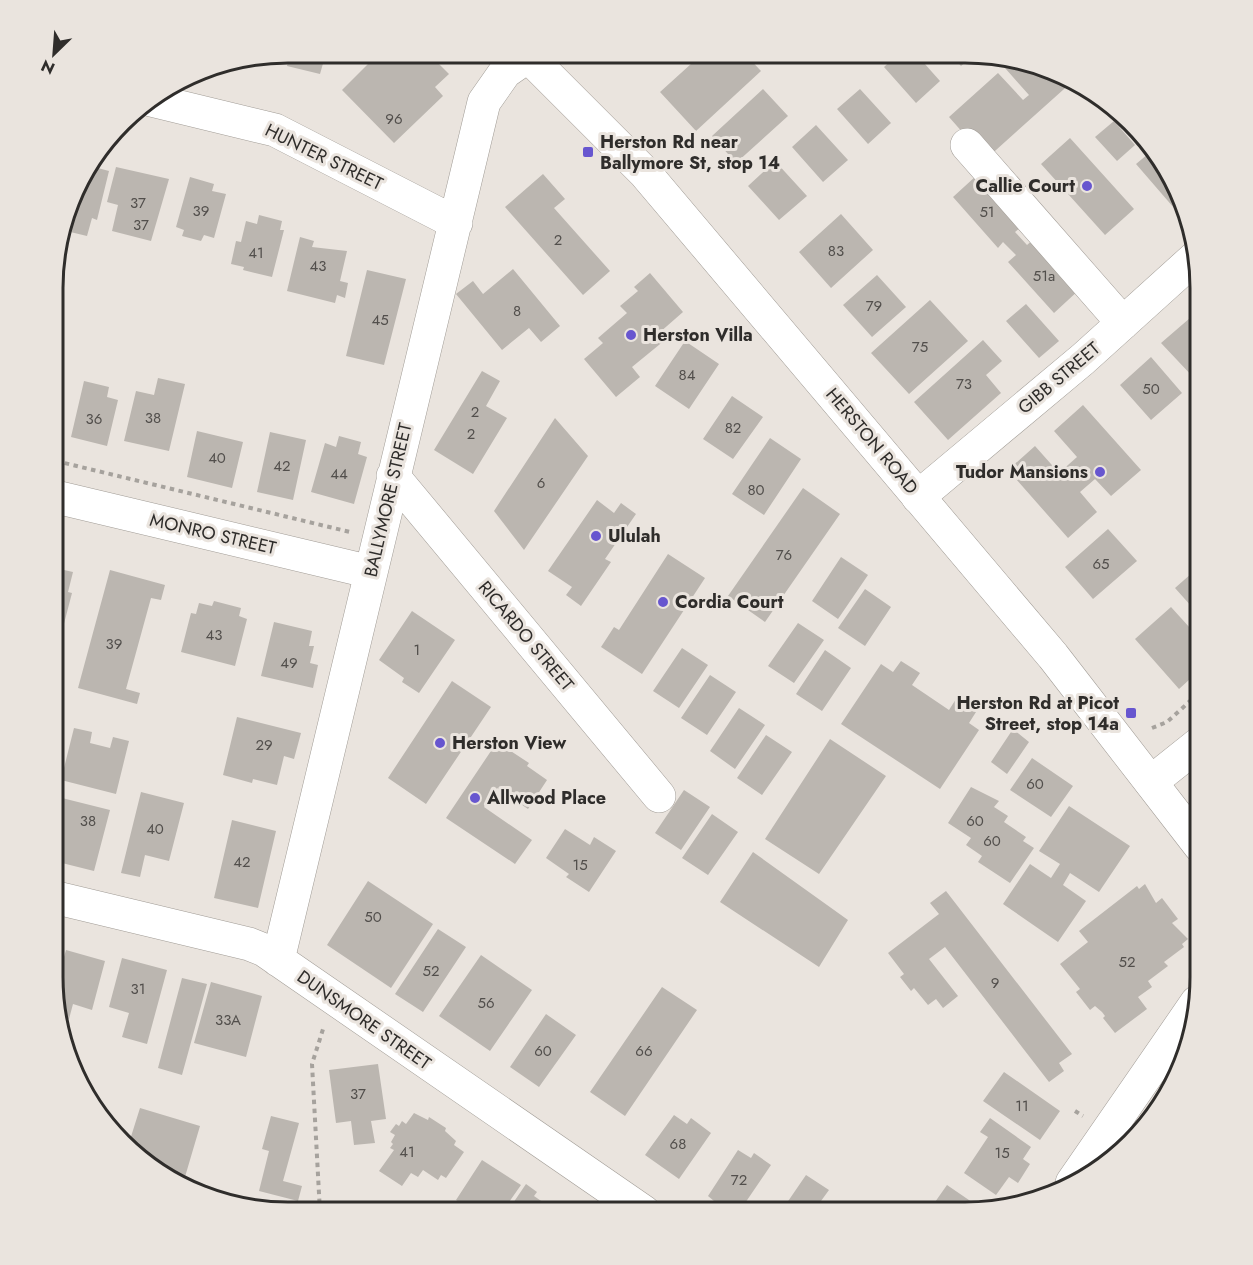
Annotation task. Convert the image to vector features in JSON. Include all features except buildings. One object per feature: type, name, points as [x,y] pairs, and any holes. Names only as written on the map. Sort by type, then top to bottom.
[{"type":"street","name":"BALLYMORE STREET","points":[[278,960],[484,102],[505,72],[516,63]]},
{"type":"street","name":"HERSTON ROAD","points":[[534,63],[645,173],[1053,656],[1190,833]]},
{"type":"street","name":"HUNTER STREET","points":[[161,102],[275,129],[456,223]]},
{"type":"street","points":[[967,145],[1123,323]]},
{"type":"street","name":"GIBB STREET","points":[[918,497],[1123,323],[1189,264]]},
{"type":"street","name":"RICARDO STREET","points":[[393,476],[659,796]]},
{"type":"street","name":"MONRO STREET","points":[[63,499],[371,572]]},
{"type":"street","points":[[1151,782],[1190,751]]},
{"type":"street","name":"DUNSMORE STREET","points":[[63,899],[249,944],[278,960],[629,1202]]},
{"type":"street","points":[[1082,1169],[1187,1017]]},
{"type":"path","points":[[63,463],[354,533]]},
{"type":"path","points":[[1152,728],[1167,722],[1190,702]]},
{"type":"path","points":[[319,1202],[312,1064],[332,999]]},
{"type":"place","name":"Herston Rd near Ballymore St, stop 14","points":[[588,152]]},
{"type":"place","name":"Callie Court","points":[[1087,186]]},
{"type":"place","name":"Herston Villa","points":[[631,335]]},
{"type":"place","name":"Tudor Mansions","points":[[1100,472]]},
{"type":"place","name":"Ululah","points":[[596,536]]},
{"type":"place","name":"Cordia Court","points":[[663,602]]},
{"type":"place","name":"Herston Rd at Picot Street, stop 14a","points":[[1131,713]]},
{"type":"place","name":"Herston View","points":[[440,743]]},
{"type":"place","name":"Allwood Place","points":[[475,798]]}]
